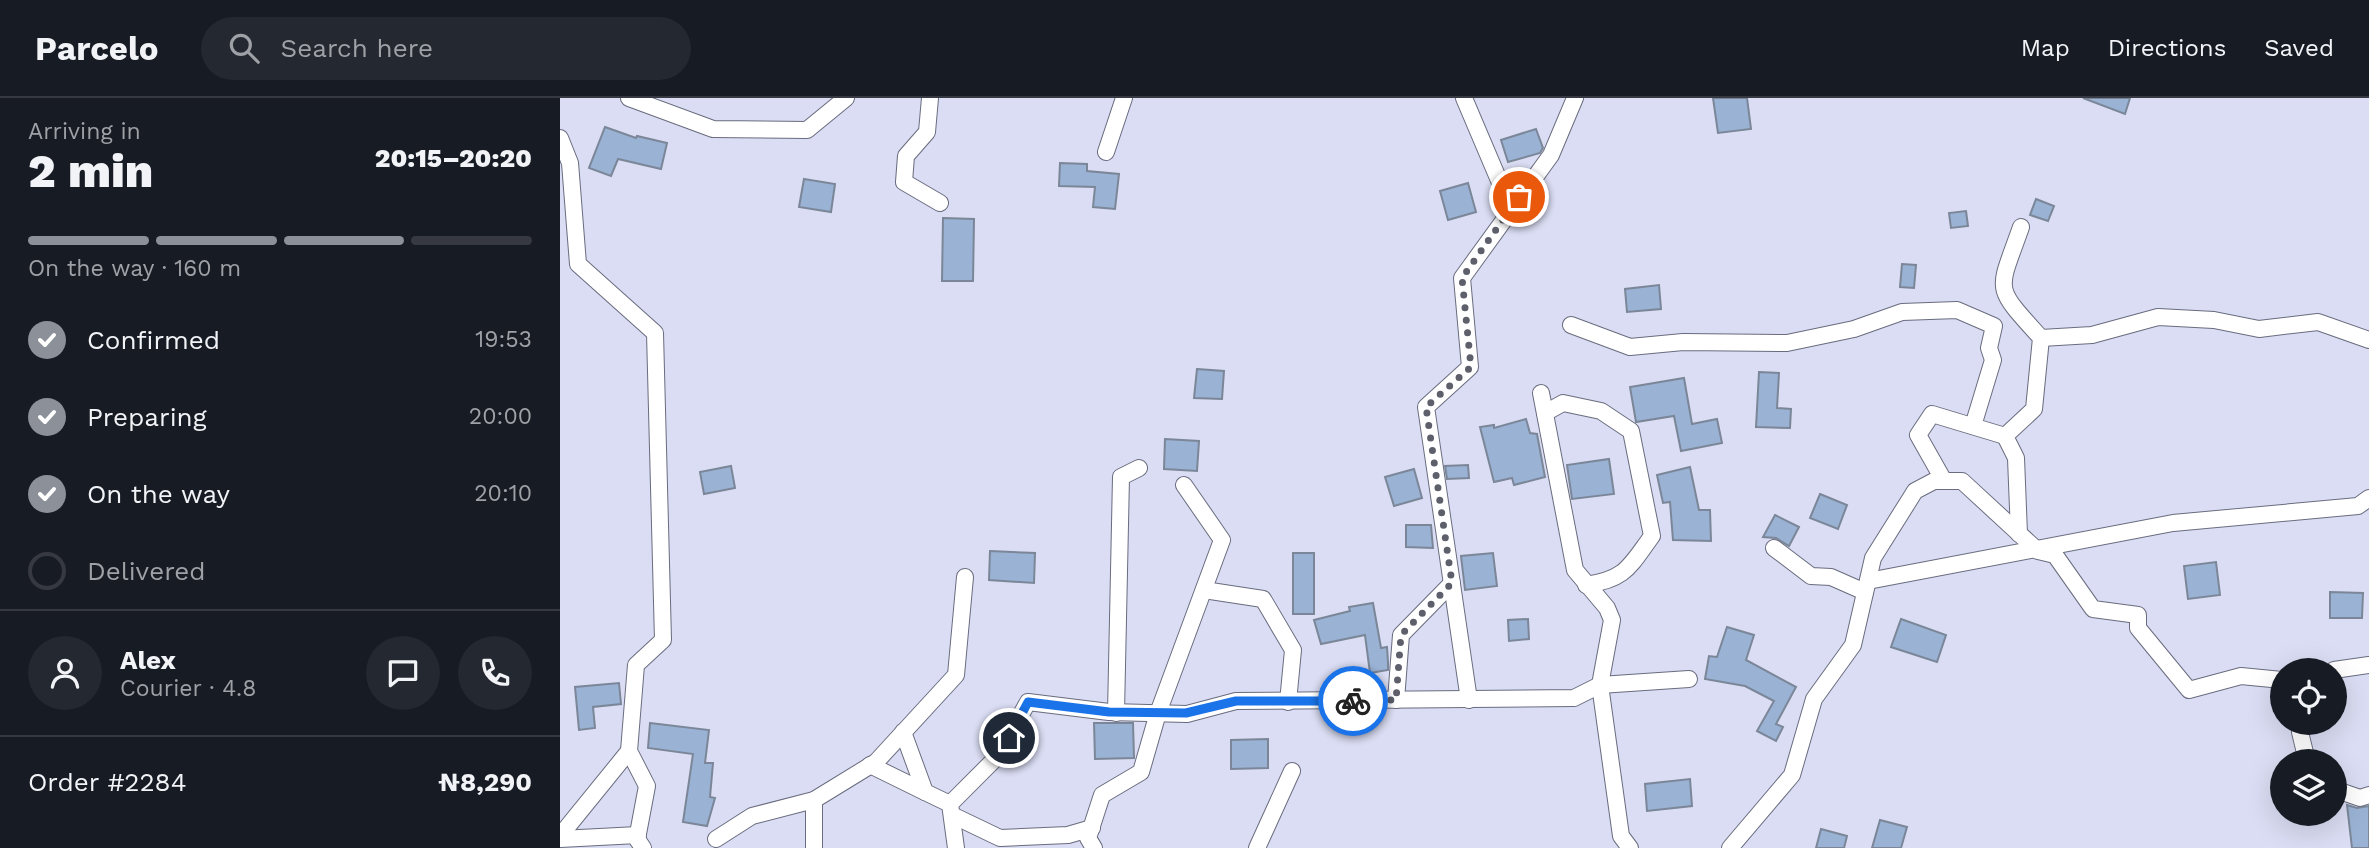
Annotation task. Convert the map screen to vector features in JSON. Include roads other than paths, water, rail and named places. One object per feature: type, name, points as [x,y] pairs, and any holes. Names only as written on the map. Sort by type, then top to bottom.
[{"type":"street","points":[[629,98],[713,129],[807,130],[846,98]]},
{"type":"street","points":[[930,98],[927,132],[906,156],[904,181],[940,203]]},
{"type":"street","points":[[1105,152],[1124,98]]},
{"type":"street","points":[[1464,98],[1511,211]]},
{"type":"street","points":[[1469,700],[1426,407],[1471,367],[1462,278],[1551,155],[1575,98]]},
{"type":"street","points":[[560,138],[570,163],[578,264],[655,333],[663,640],[636,665],[629,751],[647,786],[641,842],[560,837]]},
{"type":"street","points":[[2005,436],[2035,409],[2041,338],[2005,299],[2002,282],[2021,226]]},
{"type":"street","points":[[1571,325],[1630,347],[1683,342],[1787,343],[1854,329],[1902,312],[1957,310],[1994,326],[1989,348],[1993,360],[1973,426]]},
{"type":"street","points":[[2041,338],[2092,335],[2158,317],[2214,320],[2259,329],[2318,322],[2369,340]]},
{"type":"street","points":[[1541,393],[1574,570],[1607,608],[1612,620],[1600,685],[1621,836],[1630,848]]},
{"type":"street","points":[[1545,412],[1563,403],[1588,408],[1601,411],[1631,431],[1652,536],[1629,567],[1613,581],[1586,585]]},
{"type":"street","points":[[1944,481],[1918,435],[1932,414],[2005,436],[2016,458],[2019,534]]},
{"type":"street","points":[[1116,713],[1121,477],[1139,468]]},
{"type":"street","points":[[1730,848],[1792,775],[1814,699],[1853,645],[1873,558],[1915,491],[1934,481],[1962,481],[2038,551],[2055,555],[2092,609],[2138,615],[2138,628],[2189,690],[2241,676],[2270,679]]},
{"type":"street","points":[[1094,848],[1088,838],[1102,794],[1141,772],[1157,713],[1222,541],[1184,485]]},
{"type":"street","points":[[1774,548],[1811,576],[1866,586],[2173,523],[2358,506],[2369,498]]},
{"type":"street","points":[[716,839],[752,816],[814,800],[870,765],[903,732],[956,675],[965,577]]},
{"type":"street","points":[[1396,700],[1401,635],[1452,583]]},
{"type":"street","points":[[1204,590],[1263,599],[1293,650],[1288,702]]},
{"type":"street","points":[[2347,668],[2369,665]]},
{"type":"street","points":[[956,848],[951,809],[999,756],[1028,702],[1116,713],[1186,713],[1236,701],[1574,698],[1600,685],[1689,679]]},
{"type":"street","points":[[903,732],[925,792]]},
{"type":"street","points":[[560,837],[629,751]]},
{"type":"street","points":[[870,765],[925,792],[1000,838],[1068,835],[1092,828]]},
{"type":"street","points":[[1257,848],[1292,771]]},
{"type":"street","points":[[2347,794],[2360,798],[2369,795]]},
{"type":"street","points":[[814,800],[814,848]]}]
